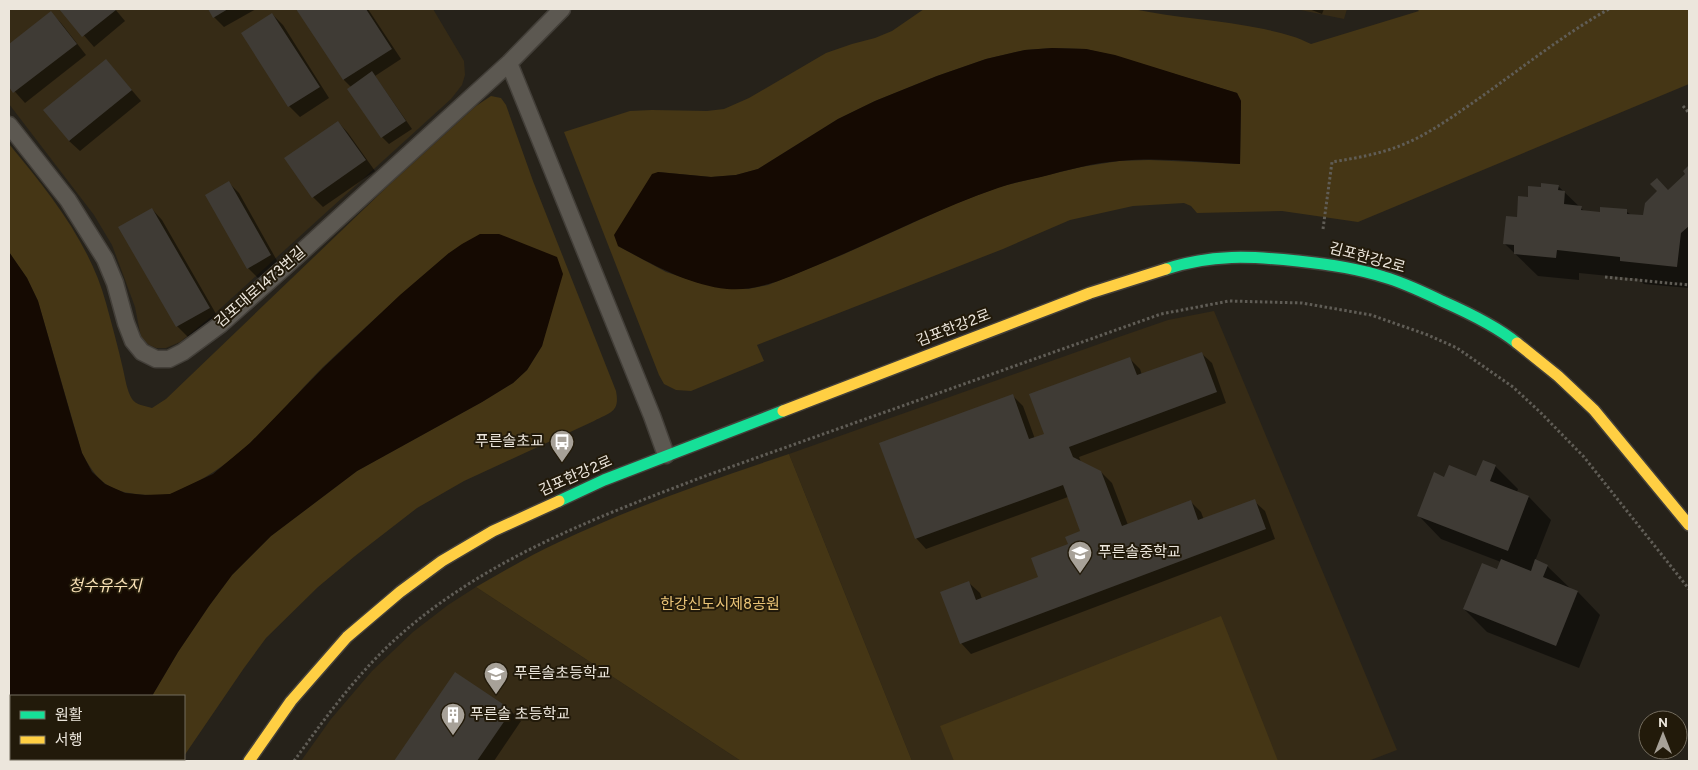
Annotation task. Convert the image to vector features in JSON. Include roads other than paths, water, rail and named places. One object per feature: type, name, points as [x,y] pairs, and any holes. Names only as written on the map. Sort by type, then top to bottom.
[{"type":"street","name":"김포한강2로","points":[[249,761],[292,701],[347,638],[400,592],[442,561],[493,531],[604,480],[666,455],[1090,293],[1184,263],[1215,258],[1255,256],[1340,265],[1385,277],[1469,313],[1511,338],[1558,376],[1594,410],[1689,525]]},
{"type":"lane","name":"김포대로1473번길","points":[[9,125],[68,200],[105,259],[115,283],[133,341],[142,352],[156,359],[169,359],[183,352],[221,324],[330,227],[509,63],[562,9]]},
{"type":"lane","points":[[509,63],[666,455]]},
{"type":"water","points":[[1052,48],[1086,49],[1115,55],[1237,93],[1241,101],[1240,164],[1164,160],[1119,161],[1080,167],[1014,183],[953,205],[786,278],[751,288],[727,289],[698,283],[671,273],[618,246],[614,235],[652,174],[658,172],[711,177],[736,175],[758,169],[838,119],[875,101],[986,59],[1025,50]]},
{"type":"water","name":"청수유수지","points":[[480,234],[499,234],[557,257],[563,274],[542,346],[527,370],[513,383],[482,402],[357,471],[271,536],[232,575],[178,652],[153,695],[10,695],[9,725],[9,252],[27,278],[38,301],[82,453],[92,472],[105,484],[125,493],[145,495],[170,494],[213,474],[250,443],[323,368],[400,295],[462,244]]},
{"type":"place","name":"푸른솔초교","points":[[562,463]]},
{"type":"place","name":"푸른솔중학교","points":[[1080,574]]},
{"type":"place","name":"푸른솔초등학교","points":[[496,695]]},
{"type":"place","name":"푸른솔 초등학교","points":[[453,736]]},
{"type":"park label","name":"한강신도시제8공원","points":[[720,605]]}]
